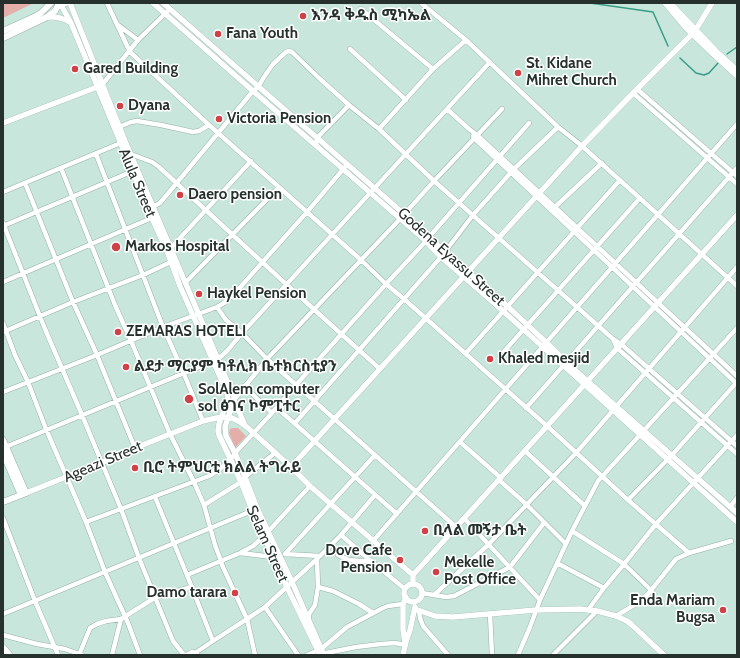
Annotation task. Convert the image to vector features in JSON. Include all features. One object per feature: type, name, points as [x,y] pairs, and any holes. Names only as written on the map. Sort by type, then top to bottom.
[{"type":"main road","points":[[3,31],[41,13],[51,3]]},
{"type":"main road","points":[[3,38],[47,18],[61,4]]},
{"type":"main road","points":[[4,445],[23,494]]},
{"type":"main road","points":[[3,453],[23,494]]},
{"type":"main road","name":"Ageazi Street","points":[[3,502],[23,494]]},
{"type":"main road","points":[[3,648],[9,655]]},
{"type":"street","name":"Alula Street","points":[[70,3],[100,86],[150,208]]},
{"type":"street","points":[[107,3],[130,52],[386,284],[466,353],[602,477],[689,553]]},
{"type":"street","points":[[153,3],[316,146],[345,167]]},
{"type":"street","points":[[163,3],[316,138],[345,167]]},
{"type":"street","points":[[421,3],[466,40],[558,127],[602,163],[737,286]]},
{"type":"street","points":[[664,3],[686,28],[694,32]]},
{"type":"street","points":[[670,3],[694,32],[737,76]]},
{"type":"street","points":[[291,467],[582,146],[694,32],[712,3]]},
{"type":"street","name":"Alula Street","points":[[61,4],[119,126],[123,142]]},
{"type":"street","points":[[361,8],[433,69]]},
{"type":"street","points":[[3,123],[100,86],[130,52],[138,40],[170,9]]},
{"type":"street","points":[[47,18],[60,18],[71,24]]},
{"type":"street","points":[[116,24],[138,40]]},
{"type":"street","points":[[379,129],[433,69],[466,40]]},
{"type":"street","points":[[350,49],[406,100]]},
{"type":"street","points":[[150,208],[160,203],[218,132],[258,87],[273,64],[284,54],[289,51],[292,52],[349,105],[379,129],[434,181],[578,307],[612,338],[646,373],[737,454]]},
{"type":"street","points":[[4,445],[216,360],[227,351],[490,62]]},
{"type":"street","points":[[724,62],[737,70]]},
{"type":"street","points":[[635,91],[737,176]]},
{"type":"street","points":[[635,91],[737,184]]},
{"type":"street","points":[[316,146],[316,138],[349,105]]},
{"type":"street","points":[[220,415],[267,359],[502,108]]},
{"type":"street","points":[[447,109],[711,356],[737,383],[672,455],[628,500]]},
{"type":"street","points":[[119,126],[137,121],[193,132],[199,131],[209,125]]},
{"type":"street","points":[[86,522],[194,482],[209,476],[220,469],[254,434],[529,124]]},
{"type":"street","points":[[373,541],[737,124]]},
{"type":"street","points":[[295,423],[441,257],[473,215],[512,171],[558,127]]},
{"type":"street","points":[[3,192],[123,142]]},
{"type":"street","name":"Alula Street","points":[[127,152],[133,171],[216,360]]},
{"type":"street","points":[[127,152],[152,162],[158,167],[380,369]]},
{"type":"street","points":[[96,154],[163,327],[203,421]]},
{"type":"street","points":[[169,250],[251,161]]},
{"type":"street","points":[[555,207],[602,163]]},
{"type":"street","points":[[3,392],[63,369],[163,327],[217,307],[230,298],[263,262],[345,167]]},
{"type":"street","name":"Godena Eyassu Street","points":[[345,167],[427,239],[445,252],[542,348],[564,364],[642,433],[672,455],[737,522]]},
{"type":"street","points":[[61,168],[108,289],[170,434],[204,505],[222,565],[247,619],[255,655]]},
{"type":"street","points":[[526,408],[737,168]]},
{"type":"street","points":[[133,171],[72,198],[3,225],[121,509],[139,558],[173,641],[185,655],[190,652],[196,654],[265,607],[341,535],[375,495]]},
{"type":"street","points":[[466,353],[620,180]]},
{"type":"street","points":[[25,183],[73,302],[97,355],[135,448]]},
{"type":"street","points":[[185,283],[279,187]]},
{"type":"street","points":[[538,195],[555,207],[576,230]]},
{"type":"street","points":[[500,356],[640,198]]},
{"type":"street","points":[[413,583],[413,575],[737,215]]},
{"type":"street","points":[[3,282],[154,217]]},
{"type":"street","name":"Godena Eyassu Street","points":[[427,239],[441,257],[466,274],[507,306],[528,325],[547,343],[564,364]]},
{"type":"street","name":"Alula Street","points":[[173,261],[185,283],[196,315]]},
{"type":"street","points":[[5,332],[173,261]]},
{"type":"street","points":[[434,595],[489,544],[576,453],[737,267]]},
{"type":"street","points":[[217,307],[226,320],[242,333],[267,359],[456,527]]},
{"type":"street","points":[[3,324],[5,332],[28,382],[46,429],[86,522],[122,618],[140,655]]},
{"type":"street","points":[[518,655],[540,600],[557,563],[598,481],[737,328]]},
{"type":"street","points":[[619,346],[650,369],[737,446]]},
{"type":"street","points":[[711,356],[737,376]]},
{"type":"street","points":[[216,360],[228,399],[220,415]]},
{"type":"street","points":[[216,360],[234,397],[246,427]]},
{"type":"street","points":[[244,386],[272,413]]},
{"type":"street","points":[[234,400],[228,417],[236,419],[246,427],[310,486],[413,575]]},
{"type":"street","points":[[277,408],[398,514]]},
{"type":"street","name":"Ageazi Street","points":[[23,494],[203,421],[220,415],[228,417]]},
{"type":"street","name":"Selam Street","points":[[220,415],[219,435],[276,555],[292,582],[321,653]]},
{"type":"street","name":"Selam Street","points":[[228,417],[225,431],[226,436],[245,477],[255,509]]},
{"type":"street","name":"Godena Eyassu Street","points":[[642,433],[667,460],[737,513]]},
{"type":"street","points":[[588,610],[656,524],[737,435]]},
{"type":"street","points":[[460,442],[527,504],[566,544]]},
{"type":"street","points":[[525,451],[585,506]]},
{"type":"street","points":[[204,505],[241,482],[245,477],[275,453]]},
{"type":"street","points":[[285,554],[375,455]]},
{"type":"street","points":[[187,575],[253,546],[310,486]]},
{"type":"street","points":[[155,497],[213,641]]},
{"type":"street","points":[[730,507],[737,498]]},
{"type":"street","points":[[3,614],[255,509]]},
{"type":"street","points":[[3,518],[35,601],[58,655]]},
{"type":"street","points":[[464,518],[540,600]]},
{"type":"street","points":[[422,593],[446,597],[454,596],[510,567],[544,523]]},
{"type":"street","points":[[572,531],[624,564],[652,591]]},
{"type":"street","points":[[341,535],[405,589]]},
{"type":"street","points":[[616,616],[639,602],[652,591],[676,559],[689,553],[731,541]]},
{"type":"street","points":[[240,553],[285,554],[319,557]]},
{"type":"street","name":"Selam Street","points":[[276,555],[287,587],[321,653]]},
{"type":"street","points":[[338,555],[350,560],[371,561]]},
{"type":"street","points":[[309,621],[310,614],[315,605],[318,587],[319,557]]},
{"type":"street","points":[[557,563],[604,588]]},
{"type":"street","points":[[413,583],[407,586],[404,592],[406,598],[410,601],[418,601]]},
{"type":"street","points":[[403,655],[405,643],[417,610],[418,601],[422,597],[420,587],[413,583]]},
{"type":"street","points":[[318,587],[345,597],[359,604],[373,614]]},
{"type":"street","points":[[3,635],[65,649],[81,655],[90,628],[106,621],[122,618],[156,597],[192,588]]},
{"type":"street","points":[[405,643],[403,630],[403,604],[406,598]]},
{"type":"street","points":[[321,653],[347,627],[388,606],[403,604]]},
{"type":"street","points":[[265,607],[298,655]]},
{"type":"street","points":[[417,610],[435,616],[453,617],[536,610],[588,610],[616,616],[627,621],[664,655]]},
{"type":"street","points":[[417,610],[423,626],[448,655]]},
{"type":"street","points":[[553,655],[597,612]]},
{"type":"street","points":[[490,614],[492,655]]},
{"type":"street","points":[[112,655],[122,618]]},
{"type":"street","points":[[307,655],[356,647],[405,643]]},
{"type":"shaded area","points":[[3,3],[34,3],[3,18]]},
{"type":"shaded area","points":[[238,428],[246,436],[235,448],[229,433],[230,429]]},
{"type":"waterway","points":[[590,3],[653,12],[668,46]]},
{"type":"waterway","points":[[727,54],[737,47]]},
{"type":"waterway","points":[[680,58],[696,73],[704,75],[709,73],[718,63]]},
{"type":"place","name":"እንዳ ቅዱስ ሚካኤል","points":[[303,16]]},
{"type":"place","name":"Fana Youth","points":[[218,34]]},
{"type":"place","name":"Gared Building","points":[[75,69]]},
{"type":"place","name":"St. Kidane Mihret Church","points":[[518,73]]},
{"type":"place","name":"Dyana","points":[[120,106]]},
{"type":"place","name":"Victoria Pension","points":[[219,119]]},
{"type":"place","name":"Daero pension","points":[[180,195]]},
{"type":"place","name":"Markos Hospital","points":[[116,247]]},
{"type":"place","name":"Haykel Pension","points":[[199,294]]},
{"type":"place","name":"ZEMARAS HOTELI","points":[[118,332]]},
{"type":"place","name":"Khaled mesjid","points":[[490,359]]},
{"type":"place","name":"ልደታ ማርያም ካቶሊክ ቤተክርስቲያን","points":[[126,367]]},
{"type":"place","name":"SolAlem computer sol ፅገና ኮምፒተር","points":[[189,399]]},
{"type":"place","name":"ቢሮ ትምህርቲ ክልል ትግራይ","points":[[135,468]]},
{"type":"place","name":"ቢላል መኝታ ቤት","points":[[425,531]]},
{"type":"place","name":"Dove Cafe Pension","points":[[400,560]]},
{"type":"place","name":"Mekelle Post Office","points":[[436,572]]},
{"type":"place","name":"Damo tarara","points":[[235,593]]},
{"type":"place","name":"Enda Mariam Bugsa","points":[[723,610]]}]
